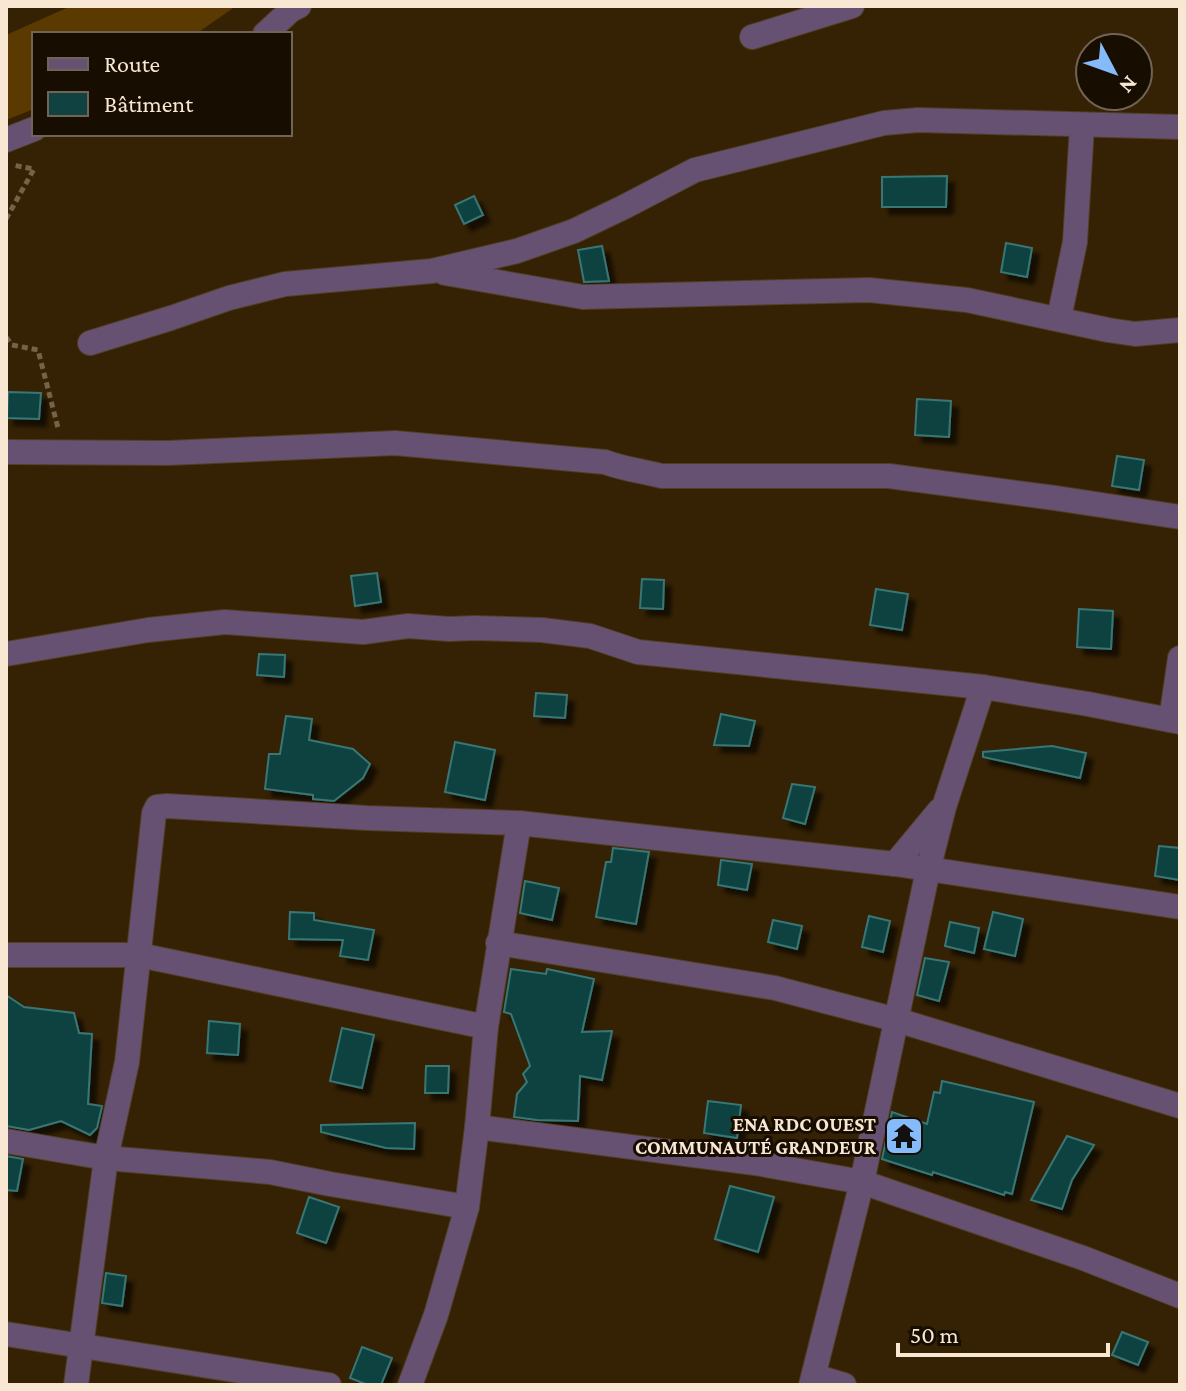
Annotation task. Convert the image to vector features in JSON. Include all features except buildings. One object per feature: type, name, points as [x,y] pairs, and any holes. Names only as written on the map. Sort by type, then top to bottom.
[{"type":"street","points":[[267,32],[299,6]]},
{"type":"street","points":[[752,37],[852,6]]},
{"type":"street","points":[[90,343],[229,298],[285,284],[432,271],[517,251],[574,231],[695,170],[884,123],[918,120],[1180,127]]},
{"type":"street","points":[[1059,318],[1075,242],[1082,126]]},
{"type":"street","points":[[6,140],[32,130]]},
{"type":"street","points":[[432,271],[583,297],[869,290],[967,300],[1135,334],[1180,330]]},
{"type":"street","points":[[6,452],[168,453],[395,443],[605,462],[622,469],[661,476],[889,476],[1180,517]]},
{"type":"street","points":[[6,654],[148,630],[225,622],[363,632],[408,626],[542,630],[590,636],[638,652],[983,687],[1175,721],[1180,658]]},
{"type":"street","points":[[844,1385],[812,1380],[862,1182],[928,870],[944,807],[983,687]]},
{"type":"street","points":[[76,1385],[106,1158],[127,1062],[157,807],[519,823],[895,864],[1180,907]]},
{"type":"street","points":[[895,864],[944,807]]},
{"type":"street","points":[[410,1385],[436,1315],[467,1207],[486,1027],[519,823]]},
{"type":"street","points":[[498,943],[775,988],[897,1020],[1180,1106]]},
{"type":"street","points":[[6,955],[139,955],[486,1027]]},
{"type":"street","points":[[477,1127],[755,1163],[862,1182],[1083,1258],[1180,1296]]},
{"type":"street","points":[[6,1141],[106,1158],[270,1172],[467,1207]]},
{"type":"street","points":[[6,1334],[329,1385]]},
{"type":"path","points":[[6,164],[34,169],[6,219]]},
{"type":"path","points":[[6,337],[12,345],[38,350],[64,453]]},
{"type":"shaded area","points":[[71,6],[236,6],[199,32],[32,32],[32,110],[6,120],[6,35]]},
{"type":"place","name":"ENA RDC OUEST COMMUNAUTÉ GRANDEUR","points":[[904,1136]]}]
